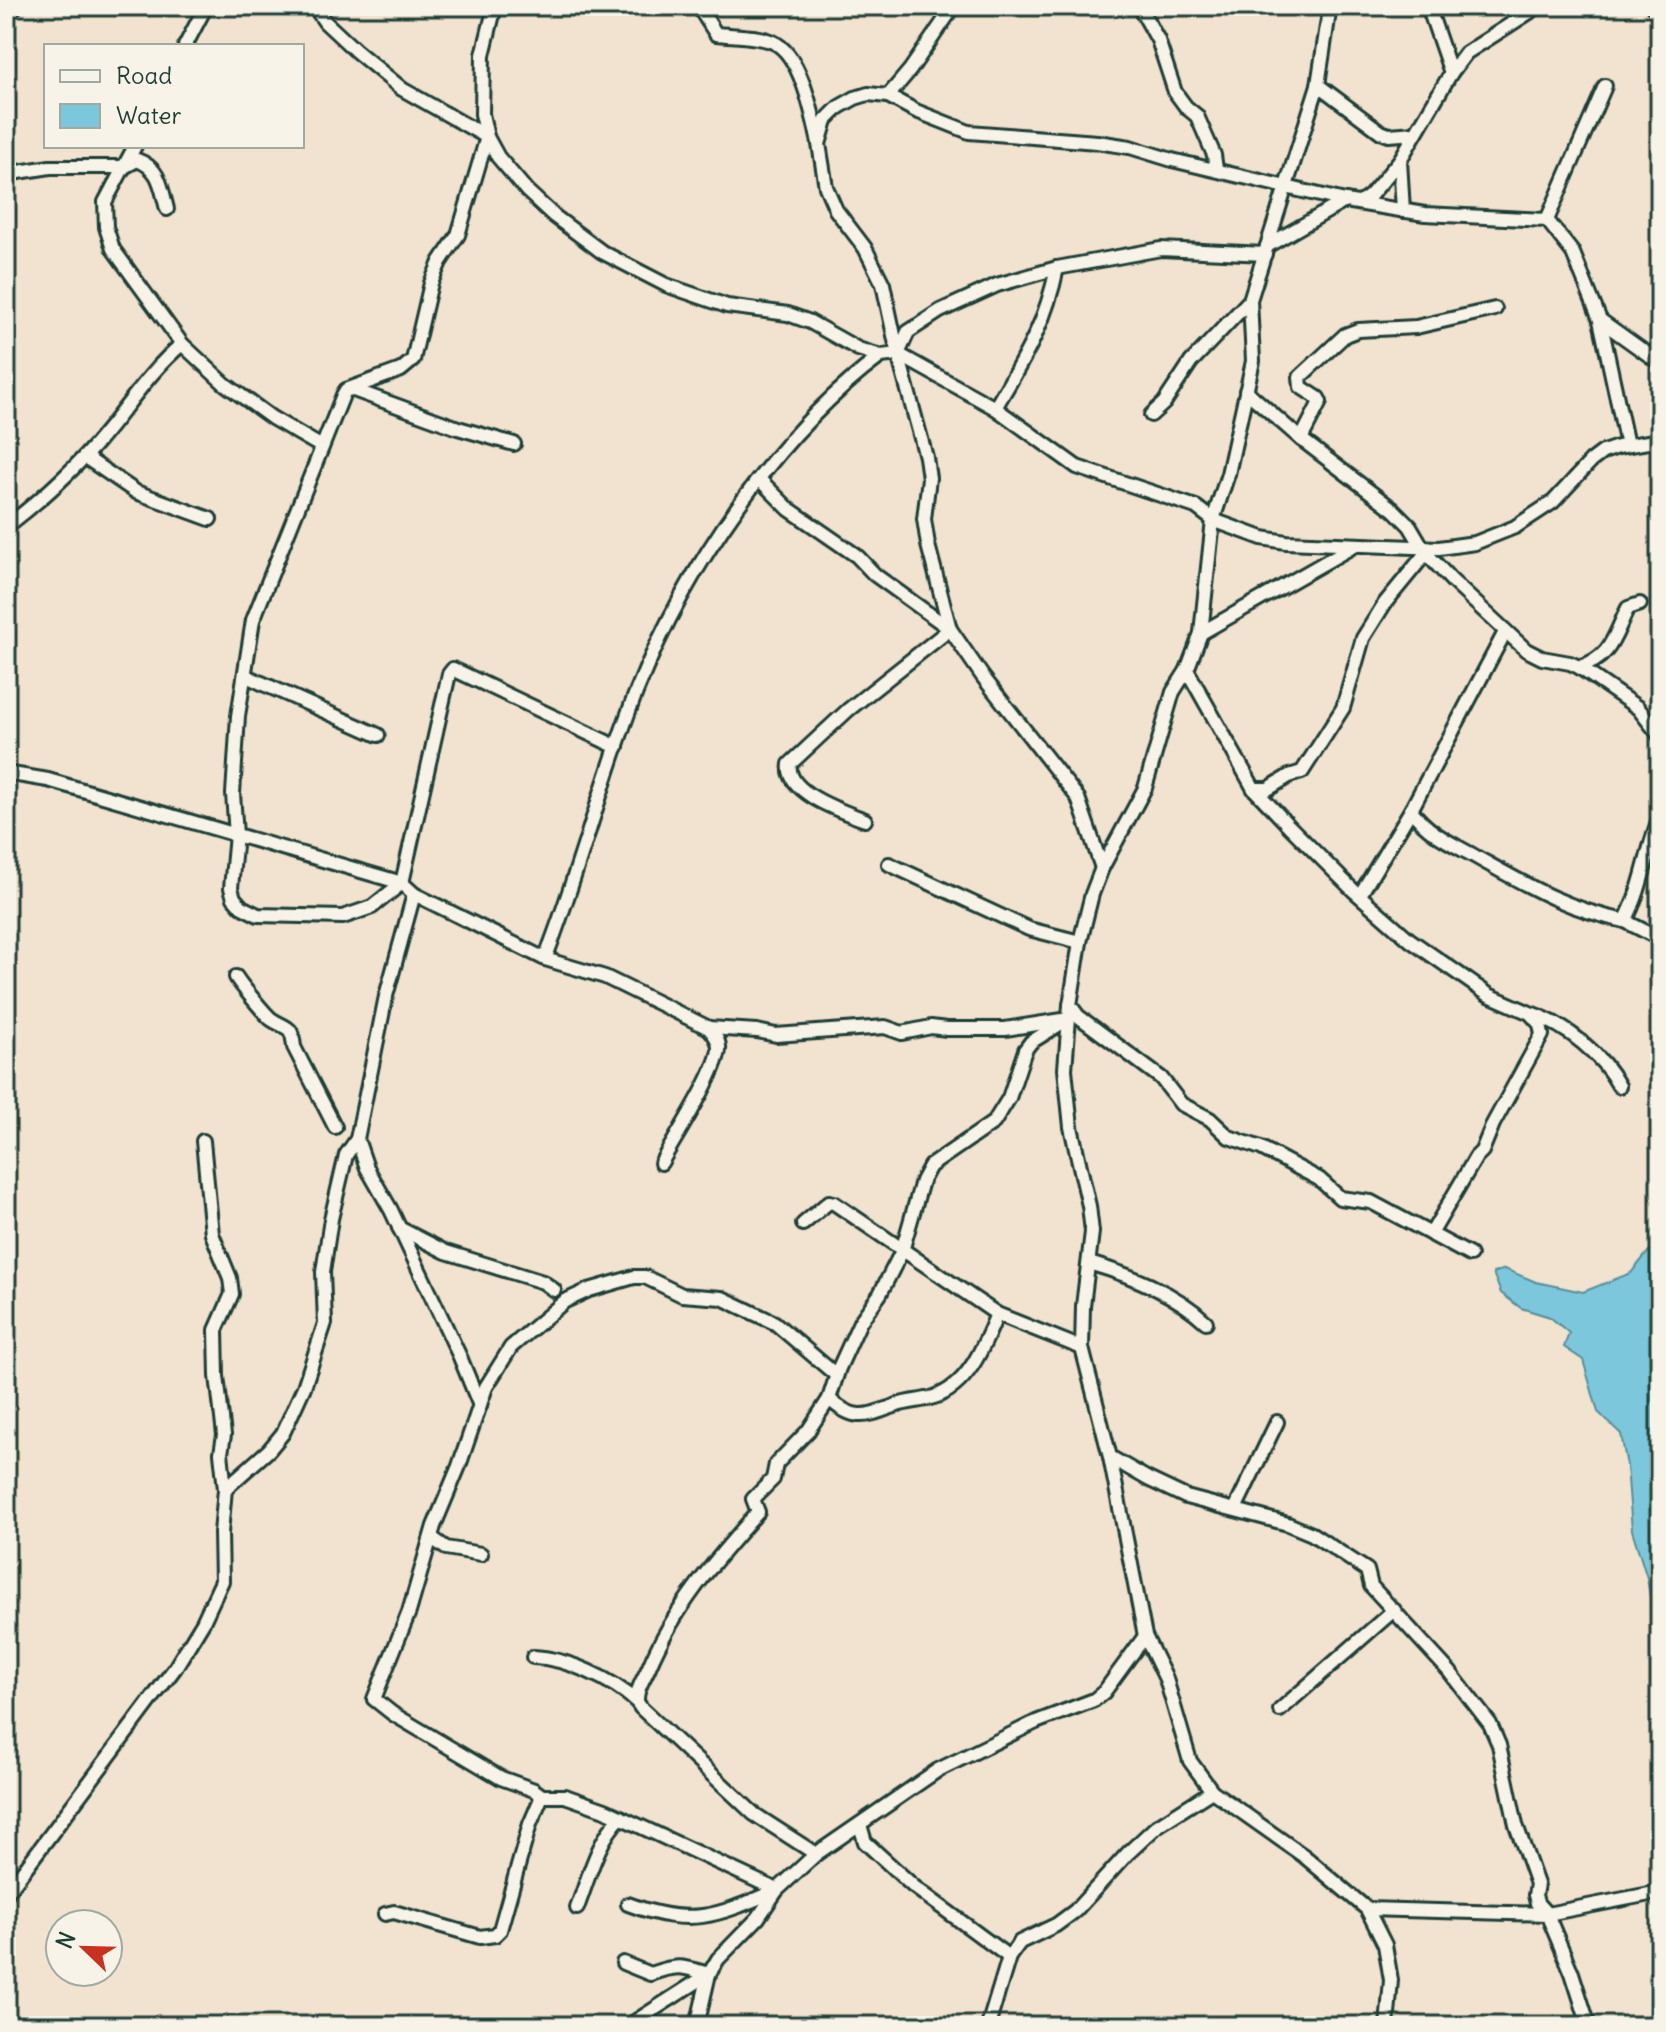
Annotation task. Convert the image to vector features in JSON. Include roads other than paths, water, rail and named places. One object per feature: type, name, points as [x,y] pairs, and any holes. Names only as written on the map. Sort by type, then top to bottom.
[{"type":"street","points":[[6,8],[15,6]]},
{"type":"street","points":[[186,44],[206,6]]},
{"type":"street","points":[[314,6],[325,22],[402,89],[487,137]]},
{"type":"street","points":[[495,6],[483,55],[482,114],[487,137],[498,157],[527,191],[602,252],[666,285],[727,306],[788,314],[810,322],[858,349],[881,356],[898,354],[995,408],[1077,467],[1196,507],[1213,520],[1262,538],[1310,544],[1424,550],[1456,547],[1515,527],[1553,502],[1603,452],[1660,440]]},
{"type":"street","points":[[698,6],[716,34],[774,43],[790,56],[811,107],[822,169],[831,198],[836,210],[865,248],[883,284],[926,457],[929,478],[924,519],[950,629]]},
{"type":"street","points":[[888,96],[954,6]]},
{"type":"street","points":[[1139,6],[1158,40],[1175,92],[1197,116],[1214,155],[1216,169]]},
{"type":"street","points":[[1330,6],[1318,85],[1250,300],[1253,361],[1228,474],[1213,520],[1201,633],[1187,670],[1173,692],[1145,788],[1102,868],[1080,942],[1070,1005],[1065,1069],[1071,1127],[1092,1232],[1083,1306],[1082,1348],[1110,1457],[1145,1636],[1166,1679],[1190,1761],[1212,1791],[1304,1856],[1367,1909],[1385,1945],[1391,1980],[1387,2026]]},
{"type":"street","points":[[1428,6],[1451,73]]},
{"type":"street","points":[[1360,203],[1370,196],[1400,160],[1466,53],[1539,6]]},
{"type":"street","points":[[1652,6],[1660,13]]},
{"type":"street","points":[[1318,85],[1381,132],[1389,135],[1415,133]]},
{"type":"street","points":[[1547,220],[1605,86]]},
{"type":"street","points":[[819,144],[826,120],[839,107],[868,94],[888,96],[969,132],[1097,142],[1345,201],[1403,211],[1547,220]]},
{"type":"street","points":[[487,137],[458,235],[440,262],[431,283],[413,360],[401,370],[346,390],[253,620],[238,716],[233,794],[236,835],[231,888],[234,898],[242,907],[258,915],[343,917],[372,907],[402,883],[450,671],[458,670],[617,747]]},
{"type":"street","points":[[134,148],[105,202],[104,213],[113,249],[182,344],[225,384],[272,418],[322,447]]},
{"type":"street","points":[[6,174],[50,167],[124,167],[137,160],[150,165],[158,178],[167,209]]},
{"type":"street","points":[[1400,160],[1403,211]]},
{"type":"street","points":[[898,354],[908,332],[940,311],[997,285],[1057,268],[1161,249],[1266,250],[1345,201]]},
{"type":"street","points":[[1547,220],[1573,253],[1600,320],[1627,445]]},
{"type":"street","points":[[995,408],[1037,335],[1057,268]]},
{"type":"street","points":[[1151,415],[1164,403],[1191,362],[1250,300]]},
{"type":"street","points":[[1301,439],[1320,402],[1301,387],[1300,377],[1345,335],[1358,330],[1416,327],[1495,309]]},
{"type":"street","points":[[1600,320],[1660,363]]},
{"type":"street","points":[[6,527],[85,457],[164,359],[182,344]]},
{"type":"street","points":[[545,959],[566,905],[617,747],[657,643],[684,591],[742,503],[812,416],[848,380],[881,356]]},
{"type":"street","points":[[351,389],[458,428],[514,444]]},
{"type":"street","points":[[1246,391],[1301,439],[1394,510],[1410,526],[1424,550],[1526,650],[1542,658],[1579,667],[1638,708],[1660,736]]},
{"type":"street","points":[[85,457],[136,492],[210,519]]},
{"type":"street","points":[[760,480],[789,509],[846,547],[875,575],[950,629],[983,677],[1078,798],[1102,868]]},
{"type":"street","points":[[1201,633],[1354,545]]},
{"type":"street","points":[[1254,789],[1268,789],[1302,772],[1343,708],[1363,638],[1424,550]]},
{"type":"street","points":[[1579,667],[1602,658],[1628,608],[1640,604]]},
{"type":"street","points":[[865,820],[812,796],[797,785],[791,776],[790,764],[848,710],[950,629]]},
{"type":"street","points":[[1360,895],[1411,810],[1505,632]]},
{"type":"street","points":[[1187,670],[1254,789],[1360,895],[1410,940],[1489,995],[1566,1028],[1587,1047],[1619,1086]]},
{"type":"street","points":[[246,676],[378,735]]},
{"type":"street","points":[[6,773],[48,780],[402,883],[414,894],[545,959],[605,977],[709,1028],[776,1035],[885,1027],[902,1033],[931,1027],[1005,1029],[1069,1019]]},
{"type":"street","points":[[1411,810],[1425,828],[1443,841],[1559,903],[1625,921],[1660,939]]},
{"type":"street","points":[[1625,921],[1638,894],[1660,817]]},
{"type":"street","points":[[889,864],[1029,929],[1080,942]]},
{"type":"street","points":[[225,1489],[269,1450],[283,1433],[312,1366],[325,1323],[323,1272],[331,1219],[346,1155],[357,1139],[386,996],[414,894]]},
{"type":"street","points":[[236,977],[268,1018],[286,1025],[293,1034],[294,1047],[335,1127]]},
{"type":"street","points":[[1070,1005],[1078,1016],[1161,1078],[1181,1104],[1210,1119],[1229,1137],[1261,1148],[1319,1179],[1340,1198],[1371,1202],[1470,1255]]},
{"type":"street","points":[[1431,1234],[1482,1151],[1493,1124],[1542,1035],[1540,1024],[1530,1013]]},
{"type":"street","points":[[637,1702],[638,1689],[662,1635],[723,1550],[758,1512],[753,1499],[773,1479],[776,1464],[808,1431],[829,1399],[836,1375],[860,1322],[880,1294],[902,1251],[922,1181],[930,1166],[994,1122],[1009,1098],[1025,1050],[1031,1042],[1069,1019]]},
{"type":"street","points":[[661,1163],[711,1071],[720,1047],[709,1028]]},
{"type":"street","points":[[357,1139],[367,1168],[399,1228],[480,1406]]},
{"type":"street","points":[[6,1894],[175,1668],[203,1622],[222,1581],[221,1533],[225,1489],[221,1453],[224,1435],[217,1376],[216,1330],[232,1294],[230,1278],[212,1234],[203,1141]]},
{"type":"street","points":[[803,1224],[829,1202],[834,1203],[997,1314],[1082,1348]]},
{"type":"street","points":[[399,1228],[446,1252],[543,1282],[554,1290]]},
{"type":"street","points":[[1089,1263],[1167,1294],[1190,1307],[1206,1322]]},
{"type":"street","points":[[777,1890],[621,1817],[565,1796],[542,1796],[479,1766],[374,1699],[409,1612],[432,1538],[494,1372],[511,1347],[565,1301],[589,1290],[634,1277],[655,1280],[682,1295],[722,1298],[775,1323],[836,1375]]},
{"type":"street","points":[[829,1399],[841,1410],[859,1417],[906,1402],[938,1396],[961,1379],[971,1366],[986,1342],[997,1314]]},
{"type":"street","points":[[1235,1509],[1277,1422]]},
{"type":"street","points":[[1110,1457],[1186,1497],[1288,1524],[1312,1534],[1367,1570],[1371,1586],[1449,1671],[1490,1724],[1499,1745],[1516,1825],[1537,1884],[1537,1903],[1547,1914],[1572,1973],[1589,2026]]},
{"type":"street","points":[[432,1538],[446,1548],[481,1554]]},
{"type":"street","points":[[1280,1710],[1394,1610]]},
{"type":"street","points":[[697,2026],[709,1974],[724,1952],[758,1918],[777,1890],[816,1854],[938,1770],[1036,1722],[1094,1700],[1104,1692],[1145,1636]]},
{"type":"street","points":[[533,1657],[591,1672],[627,1693],[754,1814],[816,1854]]},
{"type":"street","points":[[988,2026],[1009,1957],[1020,1942],[1056,1925],[1075,1911],[1157,1826],[1212,1791]]},
{"type":"street","points":[[385,1914],[394,1912],[480,1937],[495,1935],[500,1930],[530,1824],[542,1796]]},
{"type":"street","points":[[577,1908],[603,1842],[621,1817]]},
{"type":"street","points":[[860,1825],[865,1842],[913,1886],[1009,1957]]},
{"type":"street","points":[[628,1904],[675,1918],[696,1918],[717,1914],[777,1890]]},
{"type":"street","points":[[1367,1909],[1547,1914],[1660,1892]]},
{"type":"street","points":[[623,1963],[650,1974],[666,1966],[677,1966],[709,1974]]},
{"type":"street","points":[[628,2026],[709,1974]]},
{"type":"water","points":[[1660,1248],[1660,1659],[1647,1578],[1632,1530],[1621,1434],[1598,1412],[1583,1360],[1564,1347],[1569,1333],[1550,1317],[1521,1308],[1501,1293],[1493,1273],[1505,1269],[1536,1282],[1583,1292],[1631,1273],[1649,1251]]}]
